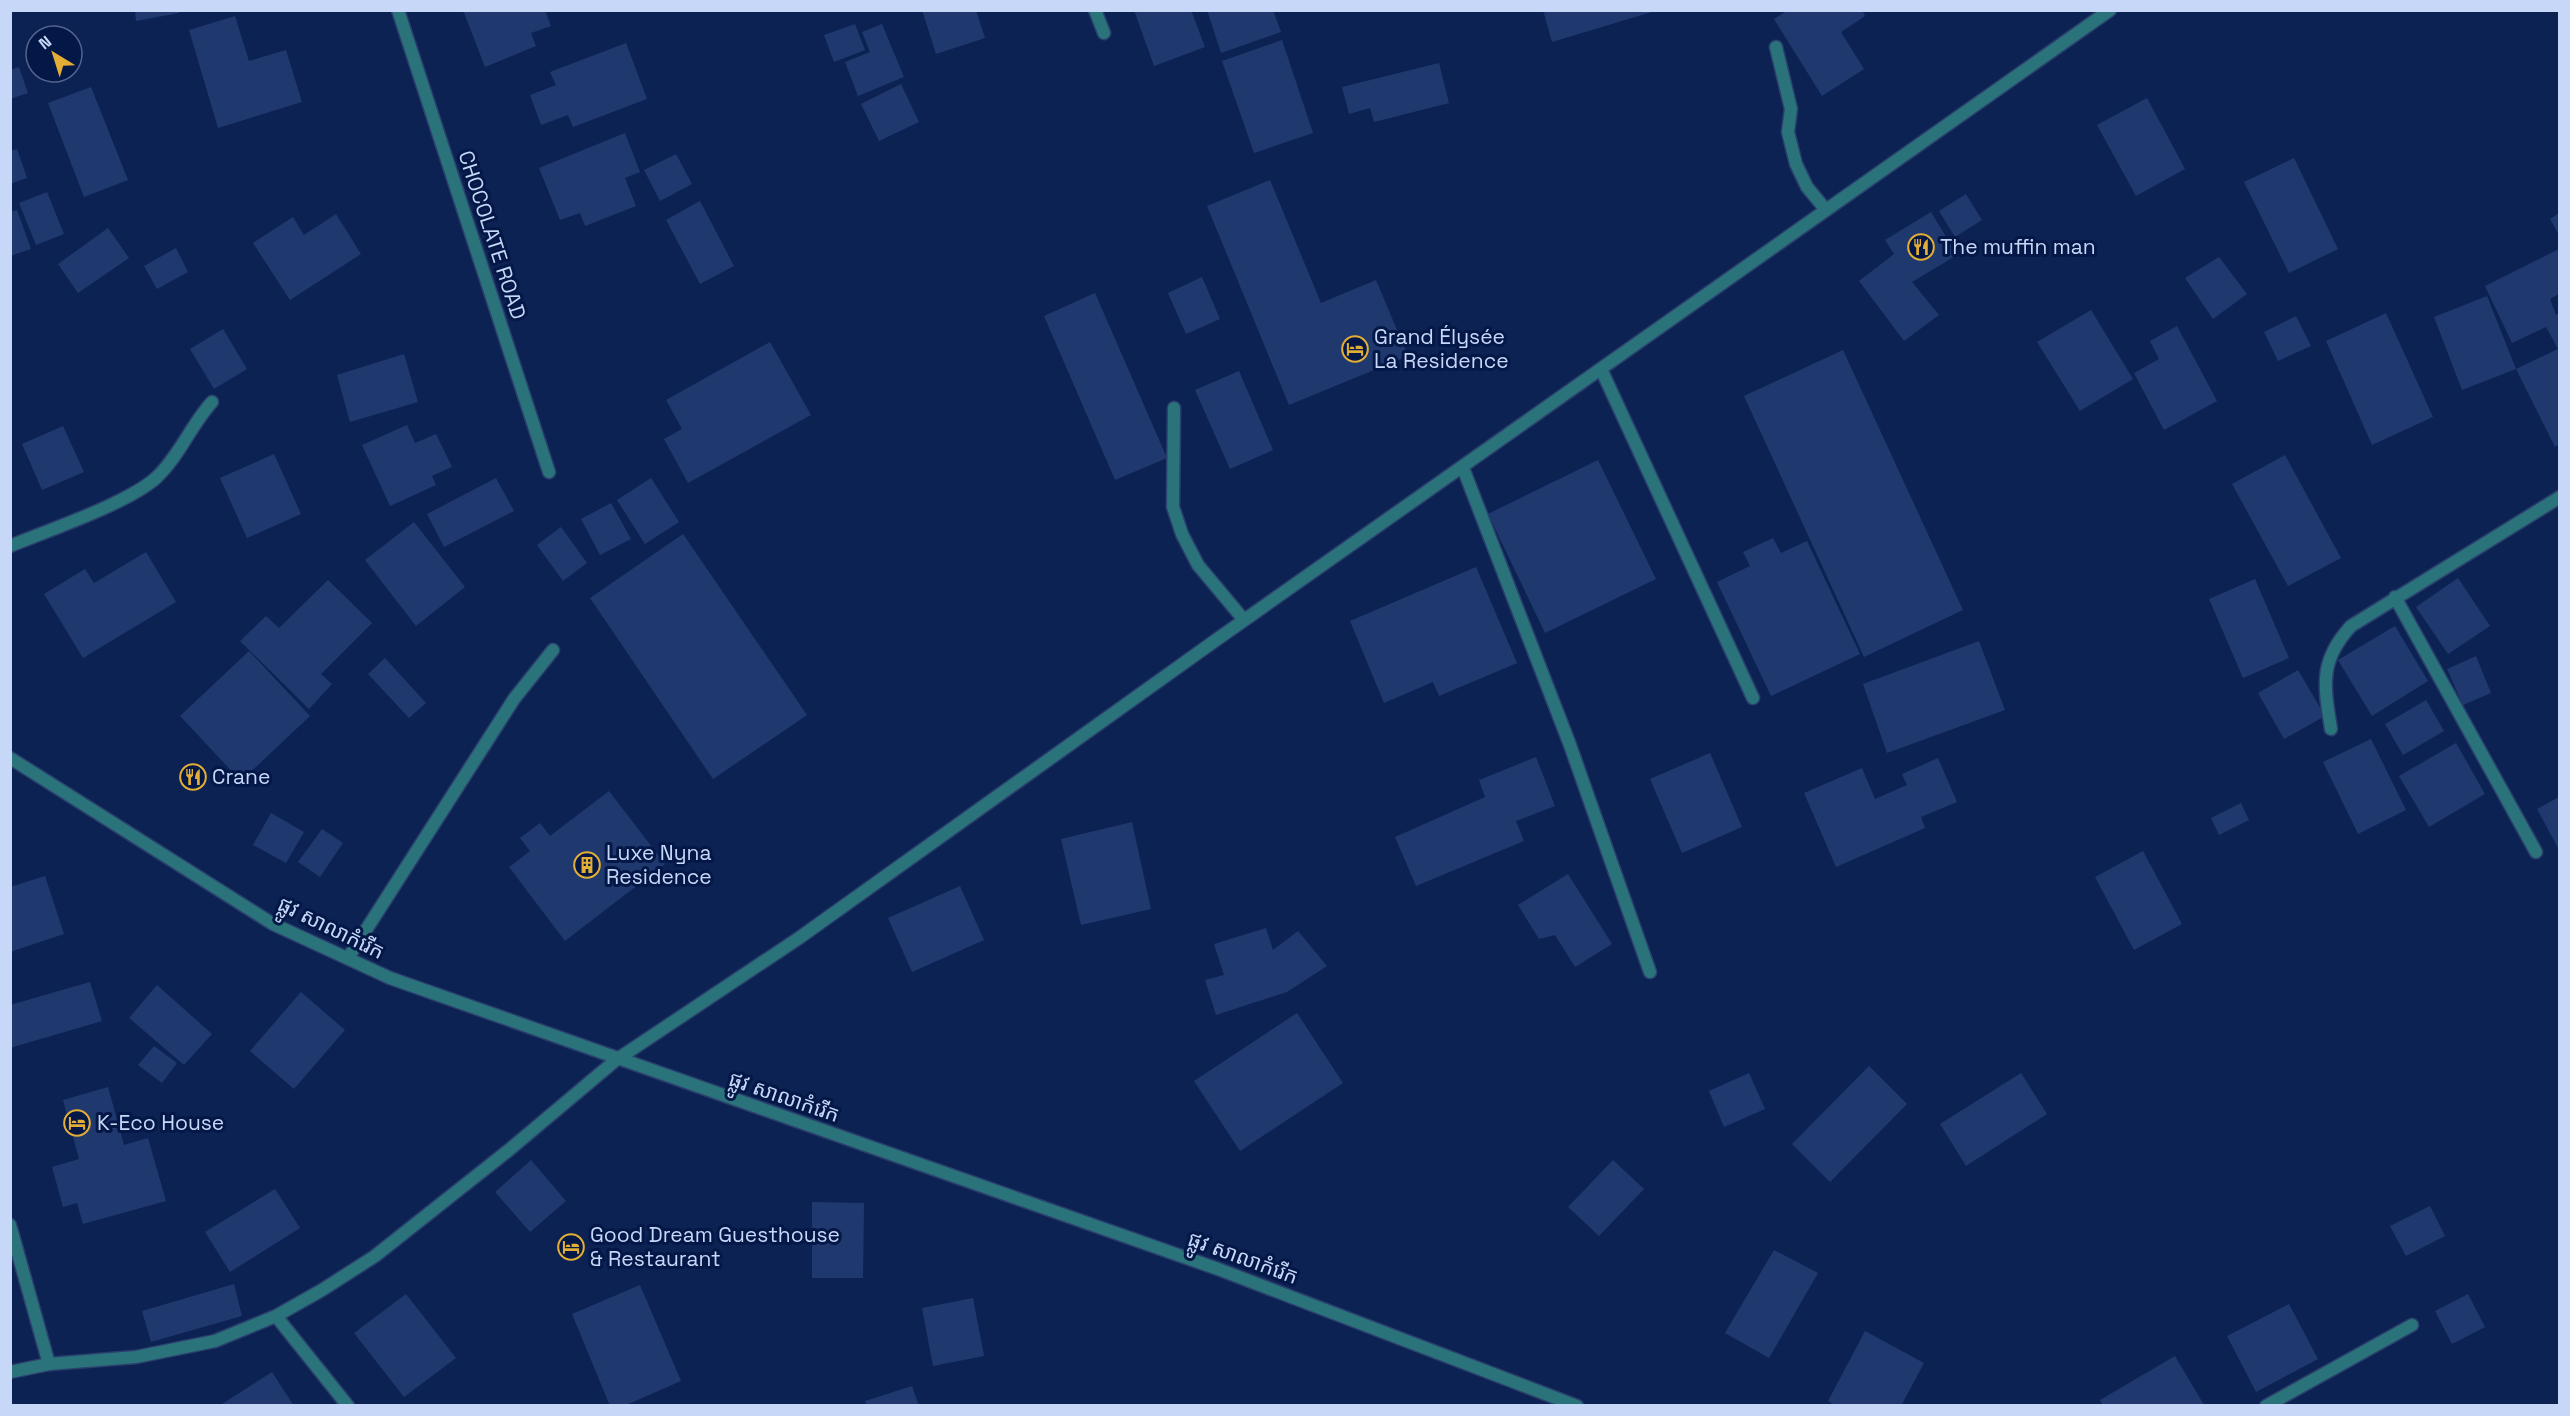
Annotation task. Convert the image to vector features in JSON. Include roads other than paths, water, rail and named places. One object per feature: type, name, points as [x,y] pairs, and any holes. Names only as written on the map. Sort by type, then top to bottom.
[{"type":"street","name":"CHOCOLATE ROAD","points":[[398,10],[549,472]]},
{"type":"street","points":[[1095,10],[1104,33]]},
{"type":"street","points":[[10,1372],[49,1364],[136,1357],[215,1341],[276,1316],[375,1256],[509,1150],[616,1060],[799,938],[1245,620],[2110,10]]},
{"type":"street","points":[[1776,47],[1791,109],[1788,132],[1796,164],[1808,187],[1826,210]]},
{"type":"street","points":[[1601,369],[1754,698]]},
{"type":"street","points":[[10,546],[124,498],[155,478],[177,455],[187,435],[212,402]]},
{"type":"street","points":[[1174,408],[1173,507],[1182,534],[1198,565],[1245,620]]},
{"type":"street","points":[[1463,468],[1570,745],[1650,972]]},
{"type":"street","points":[[2331,729],[2326,698],[2327,662],[2336,642],[2351,626],[2559,497]]},
{"type":"street","points":[[2395,597],[2536,852]]},
{"type":"street","points":[[348,958],[514,699],[553,650]]},
{"type":"street","name":"ផ្លូវ សាលាកំរើក","points":[[10,759],[138,836],[229,898],[273,924],[390,978],[616,1060],[1218,1269],[1577,1406]]},
{"type":"street","points":[[10,1225],[49,1364]]},
{"type":"street","points":[[276,1316],[348,1406]]},
{"type":"street","points":[[2266,1406],[2412,1325]]},
{"type":"place","name":"The muffin man","points":[[1921,247]]},
{"type":"place","name":"Grand Élysée La Residence","points":[[1355,349]]},
{"type":"place","name":"Crane","points":[[193,777]]},
{"type":"place","name":"Luxe Nyna Residence","points":[[587,865]]},
{"type":"place","name":"K-Eco House","points":[[77,1123]]},
{"type":"place","name":"Good Dream Guesthouse & Restaurant","points":[[571,1247]]}]
